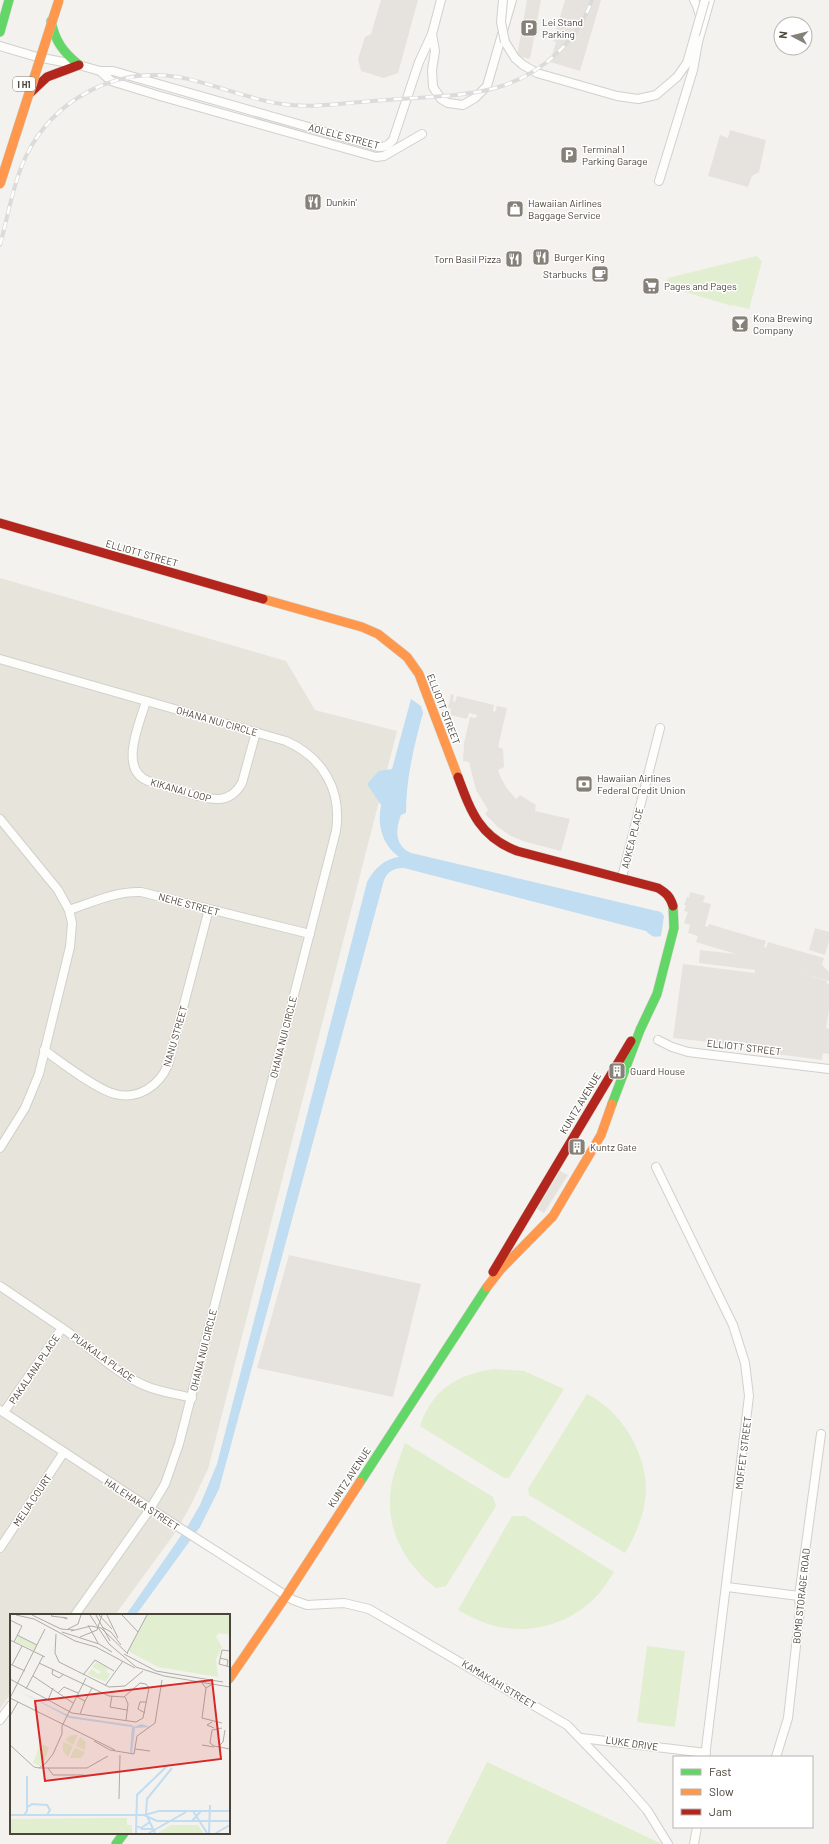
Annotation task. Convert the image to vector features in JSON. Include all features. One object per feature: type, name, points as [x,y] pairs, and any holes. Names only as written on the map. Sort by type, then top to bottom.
[{"type":"main road","points":[[0,8],[2,0]]},
{"type":"main road","points":[[0,32],[9,0]]},
{"type":"main road","points":[[0,188],[37,57],[45,18],[54,0]]},
{"type":"main road","points":[[0,184],[59,0]]},
{"type":"main road","points":[[45,18],[54,39],[63,51],[79,65]]},
{"type":"main road","name":"I H1","points":[[0,168],[37,38]]},
{"type":"main road","points":[[25,99],[41,80],[54,73],[79,65]]},
{"type":"main road","name":"ELLIOTT STREET","points":[[0,523],[362,627],[378,634],[402,652],[419,674],[469,807],[478,823],[489,836],[502,846],[513,850],[622,877],[662,890],[671,899],[674,911],[674,928],[657,994],[640,1030]]},
{"type":"main road","name":"KUNTZ AVENUE","points":[[487,1286],[497,1262],[621,1056],[640,1030]]},
{"type":"main road","name":"KUNTZ AVENUE","points":[[230,1678],[286,1596],[487,1286],[501,1268],[553,1216],[601,1135],[640,1030]]},
{"type":"main road","points":[[116,1844],[123,1834]]},
{"type":"street","name":"AOLELE STREET","points":[[0,46],[37,57],[79,65],[100,71],[113,71],[195,96],[378,147],[389,145],[393,140],[419,62],[432,34],[441,0]]},
{"type":"street","points":[[502,0],[501,22],[503,35],[515,58],[523,65],[547,76],[617,96],[638,99],[656,95],[673,82],[683,71],[689,58],[705,0]]},
{"type":"street","points":[[432,34],[435,52],[432,70],[433,87],[441,99],[448,103],[463,105],[475,98],[487,86],[512,0]]},
{"type":"street","points":[[694,0],[702,26]]},
{"type":"street","points":[[659,181],[692,70],[702,26],[710,0]]},
{"type":"street","name":"AOLELE STREET","points":[[100,71],[111,81],[376,157],[384,156],[422,134]]},
{"type":"street","points":[[192,105],[195,96]]},
{"type":"street","points":[[349,150],[357,141]]},
{"type":"street","name":"OHANA NUI CIRCLE","points":[[0,660],[286,741],[306,752],[318,763],[328,777],[336,798],[338,820],[192,1398],[172,1465],[165,1484],[150,1508],[76,1614]]},
{"type":"street","name":"KIKANAI LOOP","points":[[146,701],[133,750],[132,762],[136,770],[144,779],[208,799],[225,798],[238,789],[242,782],[256,732]]},
{"type":"street","name":"AOKEA PLACE","points":[[622,877],[660,728]]},
{"type":"street","points":[[0,819],[58,890],[70,910],[72,923],[70,948],[33,1091],[16,1123],[0,1148]]},
{"type":"street","name":"NEHE STREET","points":[[70,910],[113,895],[132,891],[151,893],[310,934]]},
{"type":"street","name":"NANU STREET","points":[[44,1050],[103,1089],[115,1094],[134,1095],[152,1086],[162,1077],[168,1065],[209,909]]},
{"type":"street","name":"ELLIOTT STREET","points":[[658,1040],[672,1047],[688,1052],[829,1069]]},
{"type":"street","name":"MOFFET STREET","points":[[656,1167],[733,1325],[745,1363],[749,1396],[706,1755]]},
{"type":"street","name":"PAKALANA PLACE","points":[[0,1286],[62,1328],[2,1411]]},
{"type":"street","name":"PUAKALA PLACE","points":[[62,1328],[96,1355],[135,1381],[147,1387],[192,1398]]},
{"type":"street","name":"HALEHAKA STREET","points":[[2,1411],[286,1596]]},
{"type":"street","name":"BOMB STORAGE ROAD","points":[[776,1756],[788,1718],[800,1610],[799,1596],[821,1434]]},
{"type":"street","name":"MELIA COURT","points":[[0,1548],[64,1452]]},
{"type":"street","points":[[727,1587],[799,1596]]},
{"type":"street","name":"KAMAKAHI STREET","points":[[286,1596],[307,1605],[344,1603],[369,1609],[567,1724],[624,1784],[646,1810],[668,1844]]},
{"type":"street","points":[[2,1715],[10,1706]]},
{"type":"street","name":"LUKE DRIVE","points":[[581,1738],[706,1755]]},
{"type":"street","points":[[694,1844],[697,1828]]},
{"type":"shaded area","points":[[381,0],[418,0],[398,73],[384,78],[361,71],[358,59],[365,37],[371,34]]},
{"type":"shaded area","name":"Lei Stand Parking","points":[[527,0],[541,0],[530,59],[517,56]]},
{"type":"shaded area","points":[[565,0],[601,0],[580,71],[550,62],[556,42],[553,41]]},
{"type":"shaded area","points":[[730,130],[766,140],[759,172],[752,176],[748,187],[708,176],[720,135],[728,138]]},
{"type":"shaded area","points":[[0,578],[286,661],[315,710],[397,731],[208,1469],[190,1507],[175,1533],[116,1614],[10,1614],[10,1694],[0,1709]]},
{"type":"shaded area","points":[[451,694],[454,695],[453,701],[455,702],[457,696],[494,705],[493,711],[495,712],[497,706],[507,708],[498,747],[503,749],[504,767],[498,770],[501,778],[516,799],[520,795],[536,805],[535,811],[570,819],[561,851],[526,842],[511,836],[498,827],[485,814],[488,810],[476,790],[469,762],[463,761],[464,743],[470,717],[476,718],[477,715],[469,713],[467,719],[450,715],[451,709],[448,708]]},
{"type":"shaded area","points":[[690,892],[705,896],[703,902],[711,904],[705,926],[708,927],[709,924],[766,941],[764,947],[766,948],[768,942],[824,958],[822,965],[829,972],[829,981],[795,971],[827,981],[826,983],[829,984],[829,1010],[826,1028],[829,1029],[829,1054],[823,1053],[822,1060],[753,1051],[753,1047],[673,1038],[683,964],[755,973],[755,970],[699,963],[700,950],[736,954],[696,942],[698,936],[688,933],[690,925],[684,923],[688,912],[684,911],[686,905],[684,905],[687,897],[689,898]]},
{"type":"shaded area","points":[[815,928],[829,932],[829,941],[825,955],[809,950]]},
{"type":"shaded area","points":[[560,1171],[568,1175],[544,1213],[537,1209]]},
{"type":"shaded area","points":[[289,1255],[421,1284],[393,1397],[257,1368]]},
{"type":"green space","points":[[757,256],[762,261],[749,309],[732,306],[665,286],[668,278]]},
{"type":"green space","points":[[495,1369],[524,1371],[564,1389],[509,1478],[504,1478],[420,1426],[425,1413],[432,1402],[439,1393],[448,1386],[458,1379],[469,1375]]},
{"type":"green space","points":[[587,1394],[612,1412],[623,1425],[639,1454],[644,1470],[646,1486],[644,1508],[638,1528],[625,1553],[529,1495],[528,1489]]},
{"type":"green space","points":[[405,1443],[493,1497],[496,1506],[446,1586],[436,1588],[424,1577],[413,1566],[397,1539],[390,1510],[390,1494],[394,1474]]},
{"type":"green space","points":[[512,1516],[525,1516],[614,1572],[594,1599],[571,1616],[558,1622],[530,1628],[516,1629],[488,1624],[458,1610]]},
{"type":"green space","points":[[647,1646],[685,1651],[675,1727],[637,1722]]},
{"type":"green space","points":[[487,1762],[660,1843],[660,1844],[446,1844]]},
{"type":"water","points":[[411,699],[421,706],[423,713],[409,775],[406,813],[401,815],[397,832],[399,842],[406,850],[411,853],[661,912],[664,916],[661,936],[654,937],[646,931],[404,868],[394,869],[387,874],[384,880],[219,1489],[200,1527],[137,1614],[127,1614],[189,1524],[200,1505],[217,1464],[367,882],[380,865],[384,862],[399,857],[388,846],[382,834],[380,827],[381,805],[367,784],[379,771],[392,769]]},
{"type":"railway","points":[[0,245],[11,200],[26,156],[38,136],[53,118],[70,103],[89,91],[132,77],[155,75],[178,77],[204,83],[269,102],[307,106],[444,96],[489,90],[517,80],[545,64],[557,53],[578,28],[586,15],[592,0]]},
{"type":"traffic: fast","points":[[0,32],[9,0]]},
{"type":"traffic: fast","points":[[51,21],[60,46],[79,65]]},
{"type":"traffic: fast","points":[[612,1104],[640,1030],[657,994],[674,928],[673,906]]},
{"type":"traffic: fast","points":[[360,1482],[487,1287]]},
{"type":"traffic: fast","points":[[116,1844],[123,1834]]},
{"type":"traffic: slow","points":[[0,184],[59,0]]},
{"type":"traffic: slow","points":[[263,599],[362,627],[378,634],[407,657],[419,674],[458,777]]},
{"type":"traffic: slow","points":[[487,1287],[501,1269],[553,1216],[601,1135],[612,1104]]},
{"type":"traffic: slow","points":[[230,1678],[286,1596],[360,1482]]},
{"type":"traffic: jam","points":[[30,93],[47,77],[79,65]]},
{"type":"traffic: jam","points":[[0,523],[263,599]]},
{"type":"traffic: jam","points":[[458,777],[478,822],[486,831],[504,845],[517,851],[658,888],[667,895],[673,906]]},
{"type":"traffic: jam","points":[[493,1272],[631,1041]]},
{"type":"place","name":"Lei Stand Parking","points":[[529,28]]},
{"type":"place","name":"Terminal 1 Parking Garage","points":[[569,155]]},
{"type":"place","name":"Dunkin'","points":[[313,202]]},
{"type":"place","name":"Hawaiian Airlines Baggage Service","points":[[515,209]]},
{"type":"place","name":"Burger King","points":[[541,257]]},
{"type":"place","name":"Torn Basil Pizza","points":[[514,259]]},
{"type":"place","name":"Starbucks","points":[[600,274]]},
{"type":"place","name":"Pages and Pages","points":[[651,286]]},
{"type":"place","name":"Kona Brewing Company","points":[[740,324]]},
{"type":"place","name":"Hawaiian Airlines Federal Credit Union","points":[[584,784]]},
{"type":"place","name":"Guard House","points":[[617,1071]]},
{"type":"place","name":"Kuntz Gate","points":[[577,1147]]}]
